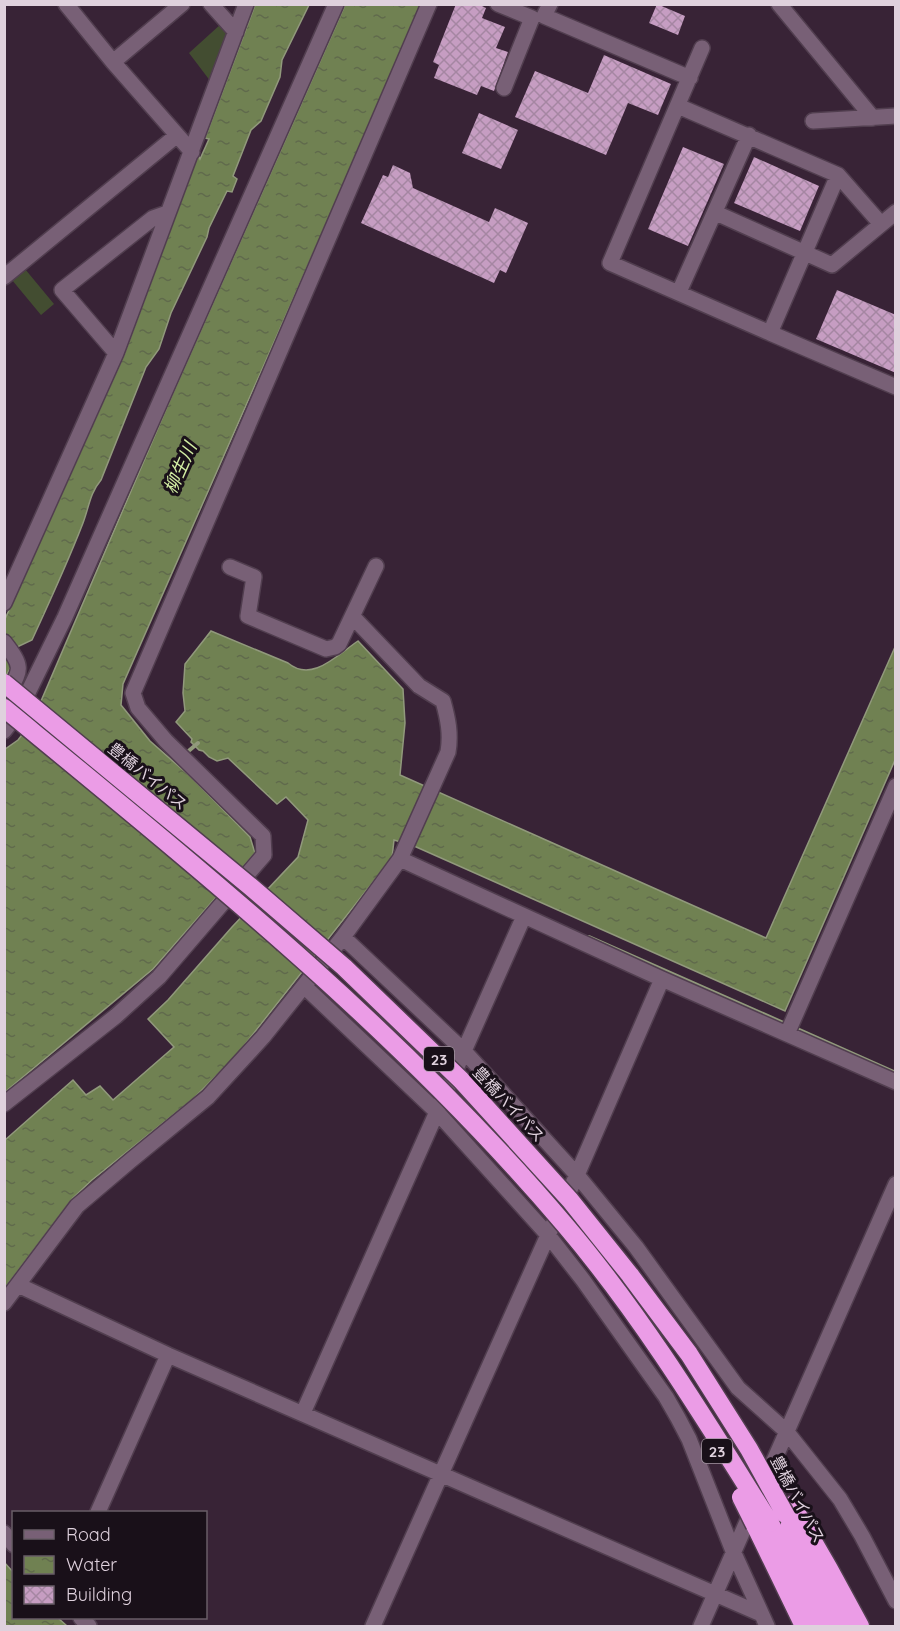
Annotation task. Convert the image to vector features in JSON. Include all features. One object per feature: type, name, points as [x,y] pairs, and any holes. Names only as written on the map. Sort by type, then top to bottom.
[{"type":"highway","name":"豊橋バイパス","points":[[4,683],[251,886],[344,967],[461,1080],[570,1200],[689,1354],[759,1466],[776,1517],[823,1626]]},
{"type":"highway","name":"豊橋バイパス","points":[[4,708],[335,986],[459,1106],[566,1226],[635,1314],[776,1517],[842,1626]]},
{"type":"highway","name":"23","points":[[776,1517],[804,1626]]},
{"type":"highway","name":"23","points":[[776,1517],[829,1569],[860,1626]]},
{"type":"street","points":[[66,4],[113,62],[192,152]]},
{"type":"street","points":[[113,62],[182,4]]},
{"type":"street","points":[[211,4],[236,32]]},
{"type":"street","points":[[4,603],[116,353],[246,4]]},
{"type":"street","points":[[4,730],[18,713],[60,627],[336,4]]},
{"type":"street","points":[[4,1104],[116,1016],[159,977],[264,855],[262,836],[176,751],[138,708],[133,693],[429,4]]},
{"type":"street","points":[[498,4],[542,13],[690,78]]},
{"type":"street","points":[[778,4],[873,118]]},
{"type":"street","points":[[504,88],[542,13]]},
{"type":"street","points":[[702,48],[610,262],[896,387]]},
{"type":"street","points":[[678,106],[838,175],[881,224]]},
{"type":"street","points":[[813,121],[896,116]]},
{"type":"street","points":[[679,292],[749,135]]},
{"type":"street","points":[[4,278],[176,136]]},
{"type":"street","points":[[770,333],[806,254],[838,175]]},
{"type":"street","points":[[716,213],[832,265],[896,212]]},
{"type":"street","points":[[116,353],[62,290],[153,218],[167,213]]},
{"type":"street","points":[[230,567],[254,576],[248,616],[321,648],[331,649],[339,644],[376,566]]},
{"type":"street","points":[[4,1303],[77,1206],[208,1097],[263,1037],[343,938],[400,858],[448,752],[450,736],[448,716],[444,701],[419,687],[353,617]]},
{"type":"street","points":[[4,642],[19,661],[20,671],[4,700]]},
{"type":"street","points":[[790,1028],[896,786]]},
{"type":"street","points":[[400,858],[662,979],[790,1028],[896,1082]]},
{"type":"street","points":[[303,1413],[524,916]]},
{"type":"street","points":[[343,938],[464,1051],[577,1174],[636,1247],[738,1388],[786,1431],[840,1499],[896,1601]]},
{"type":"street","points":[[373,1626],[577,1174],[662,979]]},
{"type":"street","points":[[304,986],[438,1112],[548,1235],[583,1280],[666,1397],[678,1418],[711,1490],[733,1551],[764,1620]]},
{"type":"street","points":[[701,1626],[896,1184]]},
{"type":"street","points":[[18,1285],[168,1355],[715,1594],[764,1620]]},
{"type":"street","points":[[98,1511],[168,1355]]},
{"type":"shaded area","points":[[221,24],[227,32],[211,82],[189,53]]},
{"type":"shaded area","points":[[25,269],[54,304],[41,315],[12,280]]},
{"type":"water","points":[[255,5],[309,5],[282,60],[280,77],[261,121],[251,130],[233,176],[237,179],[232,192],[227,191],[171,313],[159,349],[146,367],[52,596],[32,640],[17,647],[13,664],[5,677],[5,619],[124,355],[198,154],[200,159],[209,139],[205,138]]},
{"type":"water","name":"柳生川","points":[[345,5],[423,5],[123,684],[121,705],[150,741],[191,777],[250,837],[255,853],[153,969],[5,1092],[4,750],[18,740],[32,722],[173,393]]},
{"type":"water","points":[[211,631],[306,670],[324,665],[358,641],[403,689],[405,723],[400,775],[766,938],[895,647],[895,760],[785,1011],[414,846],[394,840],[392,858],[235,1057],[194,1098],[73,1198],[5,1288],[5,1140],[73,1080],[86,1095],[100,1086],[113,1100],[174,1047],[148,1019],[298,857],[308,820],[286,797],[277,804],[228,758],[217,761],[199,750],[176,722],[185,711],[183,693],[185,664]]},
{"type":"water","points":[[4,1562],[12,1571],[12,1619],[59,1619],[67,1626],[5,1626]]},
{"type":"building","points":[[456,4],[478,4],[486,8],[482,18],[505,27],[496,48],[508,52],[494,91],[481,86],[477,95],[434,78],[439,65],[433,62]]},
{"type":"building","points":[[657,4],[685,16],[678,35],[649,23]]},
{"type":"building","points":[[604,55],[671,84],[658,115],[628,103],[606,155],[515,117],[535,71],[588,93]]},
{"type":"building","points":[[479,113],[518,130],[501,169],[462,153]]},
{"type":"building","points":[[683,147],[724,164],[688,246],[648,229]]},
{"type":"building","points":[[754,157],[819,186],[800,231],[734,203]]},
{"type":"building","points":[[393,165],[410,173],[413,188],[489,222],[495,208],[528,223],[506,273],[500,270],[494,283],[361,223],[383,175],[388,177]]},
{"type":"building","points":[[837,290],[896,315],[896,373],[816,339]]},
{"type":"waterway","points":[[185,754],[198,743]]},
{"type":"waterway","points":[[589,937],[788,1025]]},
{"type":"waterway","points":[[795,1028],[896,1073]]}]
